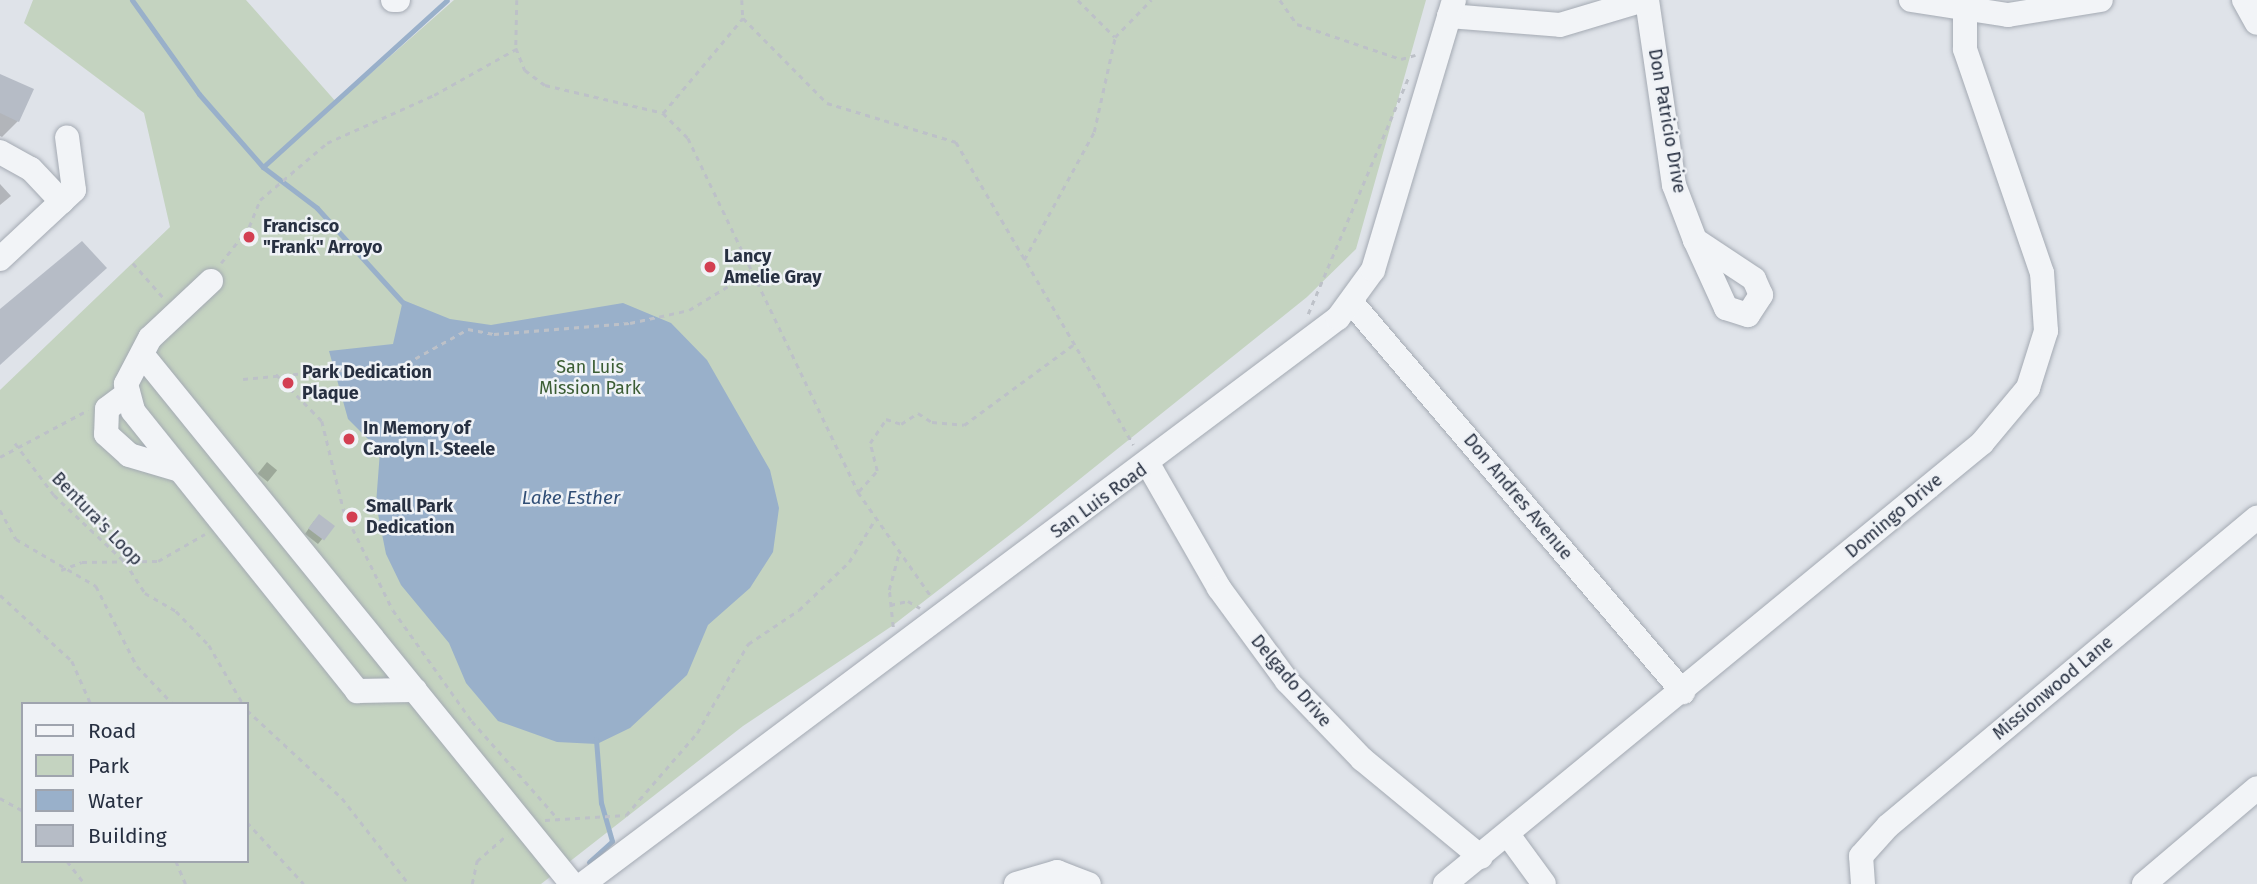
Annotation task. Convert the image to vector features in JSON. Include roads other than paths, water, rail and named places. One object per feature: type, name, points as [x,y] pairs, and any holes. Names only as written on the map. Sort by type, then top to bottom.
[{"type":"street","points":[[393,0],[398,0]]},
{"type":"street","points":[[1452,8],[1560,25],[1646,0]]},
{"type":"street","name":"Don Patricio Drive","points":[[1646,0],[1674,185],[1695,240]]},
{"type":"street","points":[[1911,0],[1965,11],[2008,15],[2101,0]]},
{"type":"street","points":[[2244,0],[2257,23]]},
{"type":"street","name":"San Luis Road","points":[[583,884],[944,615],[1140,454],[1284,363],[1352,303],[1373,270],[1452,8]]},
{"type":"street","name":"Domingo Drive","points":[[1445,884],[1509,836],[1982,443],[2028,388],[2040,361],[2046,331],[2042,273],[1965,49],[1965,11]]},
{"type":"street","points":[[0,259],[74,191],[66,136]]},
{"type":"street","points":[[0,152],[31,169],[62,202]]},
{"type":"street","points":[[211,281],[150,338],[145,358],[126,384],[133,411],[357,691],[401,682]]},
{"type":"street","name":"Don Andres Avenue","points":[[1352,303],[1683,692]]},
{"type":"street","points":[[145,358],[401,682],[525,823],[572,884]]},
{"type":"street","points":[[128,393],[107,409],[106,435],[129,455],[180,470]]},
{"type":"street","name":"Delgado Drive","points":[[1140,454],[1219,588],[1287,681],[1362,759],[1481,857]]},
{"type":"street","name":"Missionwood Lane","points":[[1861,875],[1868,845],[1888,826],[2257,518]]},
{"type":"street","points":[[2144,884],[2257,788]]},
{"type":"street","points":[[1509,836],[1544,884]]},
{"type":"street","points":[[615,859],[621,884]]},
{"type":"street","points":[[1016,884],[1057,872],[1089,884]]},
{"type":"water","name":"Lake Esther","points":[[403,300],[450,319],[491,325],[623,303],[671,323],[707,360],[770,470],[779,508],[773,552],[750,588],[708,625],[687,675],[630,728],[597,744],[557,742],[498,721],[466,683],[449,643],[401,585],[386,554],[376,504],[380,451],[348,419],[329,351],[393,344]]},
{"type":"waterway","points":[[132,0],[199,94],[263,167],[317,208],[405,305]]},
{"type":"waterway","points":[[263,167],[447,0]]},
{"type":"waterway","points":[[589,862],[612,841],[601,803],[596,739]]},
{"type":"place","name":"Francisco \"Frank\" Arroyo","points":[[249,237]]},
{"type":"place","name":"Lancy Amelie Gray","points":[[710,267]]},
{"type":"place","name":"Park Dedication Plaque","points":[[288,383]]},
{"type":"place","name":"In Memory of Carolyn I. Steele","points":[[349,439]]},
{"type":"place","name":"Small Park Dedication","points":[[352,517]]},
{"type":"park label","name":"San Luis Mission Park","points":[[590,378]]}]
